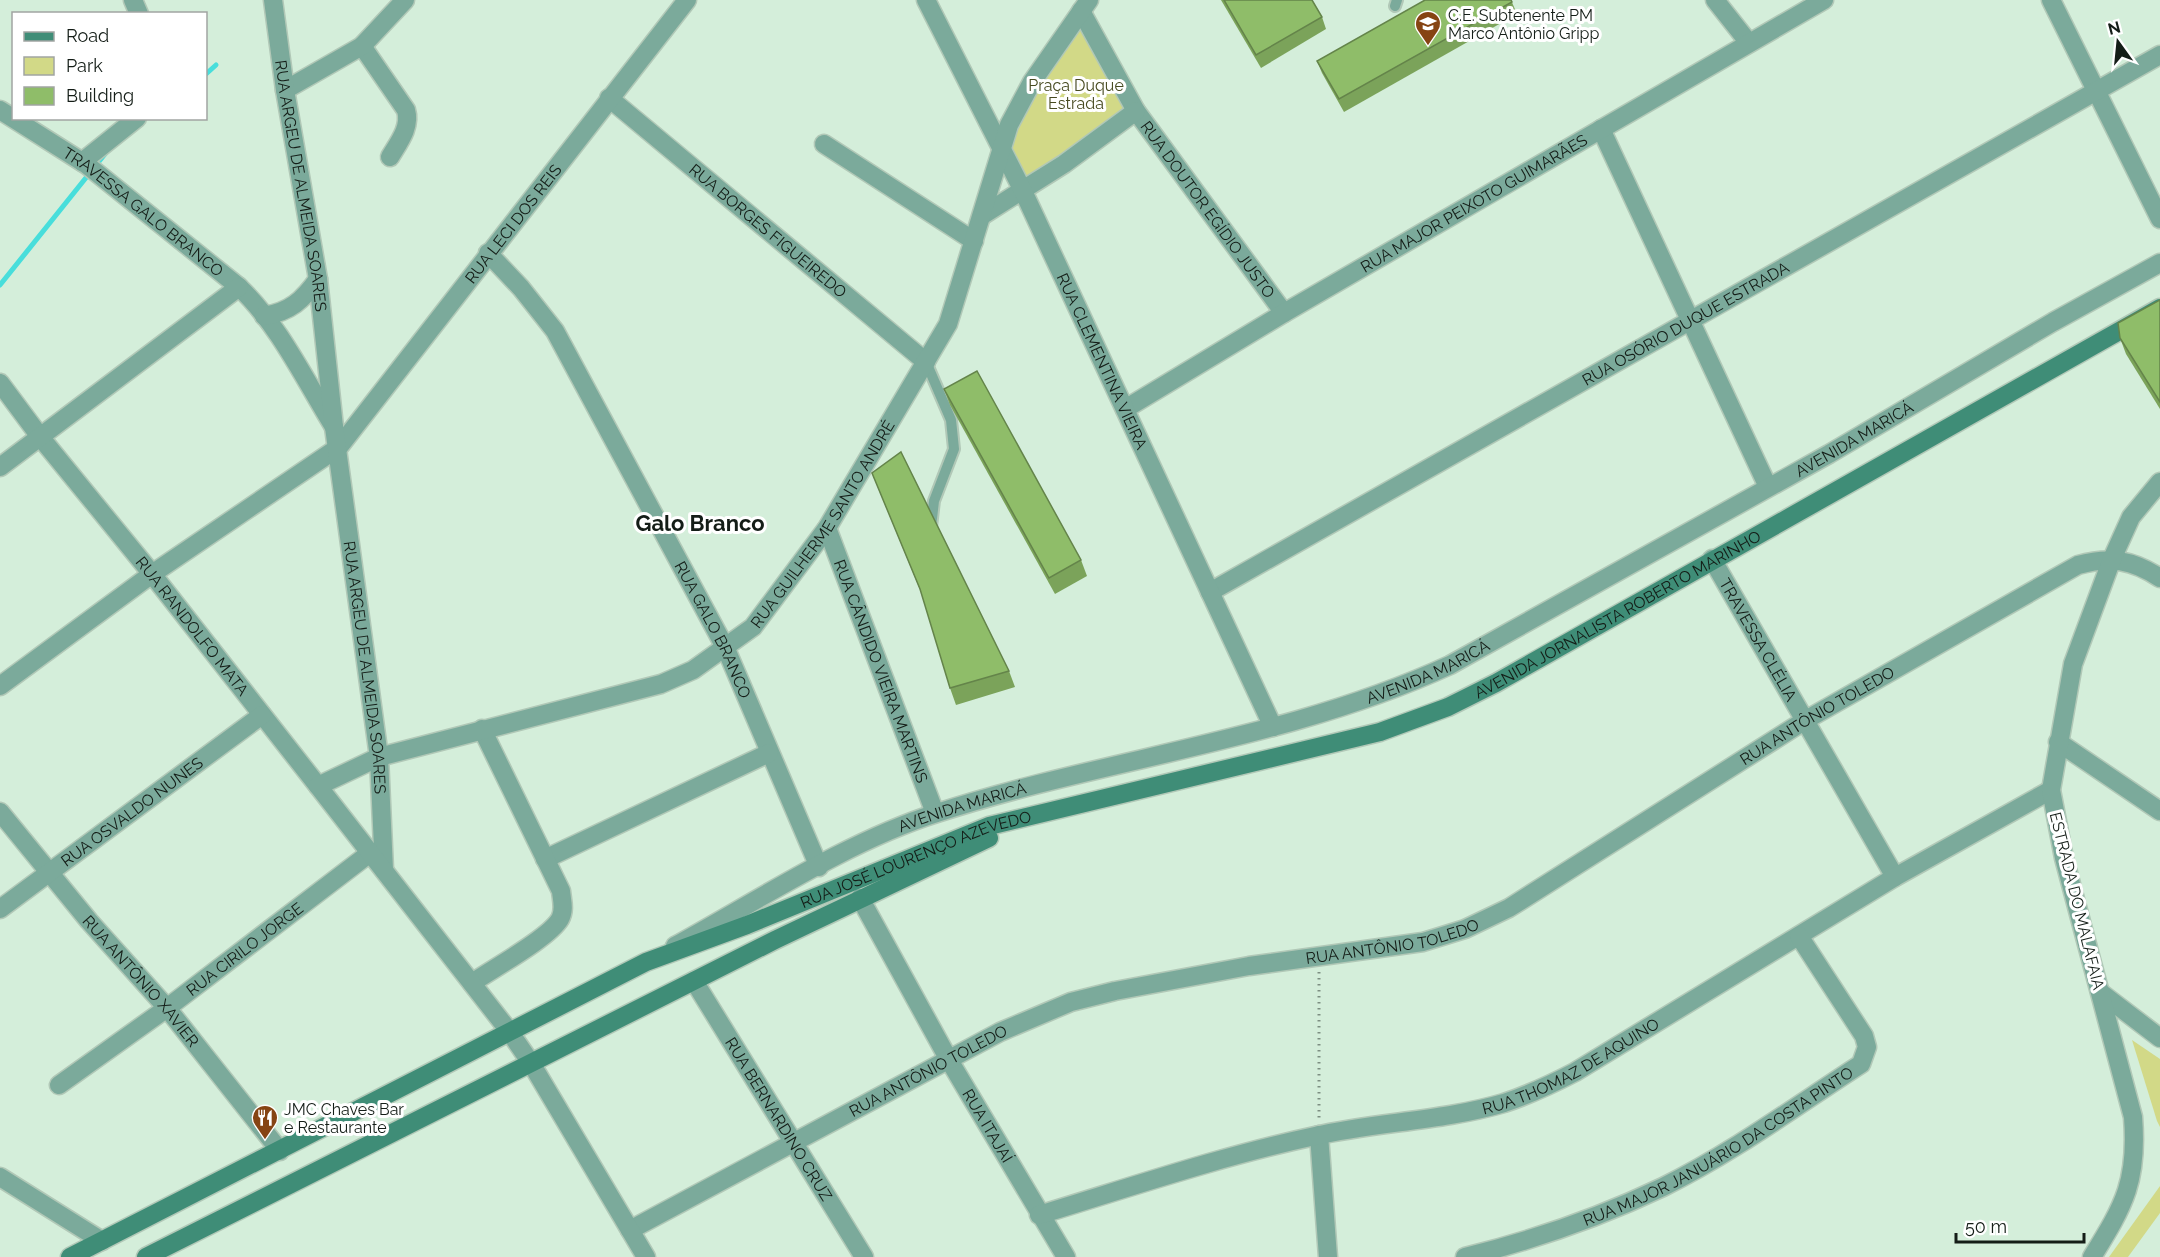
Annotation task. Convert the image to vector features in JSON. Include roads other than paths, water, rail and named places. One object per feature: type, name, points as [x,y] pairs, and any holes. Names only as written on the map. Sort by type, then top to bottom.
[{"type":"main road","name":"AVENIDA JORNALISTA ROBERTO MARINHO","points":[[1033,815],[1320,748],[1380,732],[1448,707],[1496,683],[2160,308]]},
{"type":"main road","name":"RUA JOSÉ LOURENÇO AZEVEDO","points":[[146,1257],[860,898],[1033,815]]},
{"type":"main road","name":"RUA JOSÉ LOURENÇO AZEVEDO","points":[[70,1257],[646,962],[747,925],[989,826],[1033,815]]},
{"type":"street","name":"RUA ARGEU DE ALMEIDA SOARES","points":[[273,0],[285,90],[318,279],[334,427],[339,447],[379,757],[384,870]]},
{"type":"street","points":[[285,90],[362,46],[405,0]]},
{"type":"street","name":"RUA LECI DOS REIS","points":[[0,686],[152,574],[339,447],[687,0]]},
{"type":"street","name":"RUA CLEMENTINA VIEIRA","points":[[926,0],[1023,191],[1273,727]]},
{"type":"street","points":[[1715,0],[1749,43]]},
{"type":"street","name":"RUA MAJOR PEIXOTO GUIMARÃES","points":[[1125,409],[1284,313],[1824,0]]},
{"type":"street","points":[[2051,0],[2160,219]]},
{"type":"street","name":"RUA GUILHERME SANTO ANDRÉ","points":[[318,786],[379,757],[661,684],[693,670],[726,649],[753,627],[827,528],[948,324],[1009,125],[1032,82],[1085,5]]},
{"type":"street","name":"RUA DOUTOR EGÍDIO JUSTO","points":[[1085,5],[1136,111],[1284,313]]},
{"type":"street","points":[[362,46],[406,110],[408,118],[406,128],[390,157]]},
{"type":"street","name":"RUA OSÓRIO DUQUE ESTRADA","points":[[1210,592],[1691,318],[2160,55]]},
{"type":"street","name":"RUA BORGES FIGUEIREDO","points":[[609,98],[926,362]]},
{"type":"street","points":[[983,215],[1023,191],[1136,111]]},
{"type":"street","name":"TRAVESSA GALO BRANCO","points":[[16,120],[90,168],[239,287],[264,316],[334,427]]},
{"type":"street","points":[[90,168],[135,120]]},
{"type":"street","points":[[1601,129],[1768,487]]},
{"type":"street","points":[[824,144],[974,241]]},
{"type":"street","name":"RUA GALO BRANCO","points":[[488,253],[521,288],[555,331],[726,649],[819,867]]},
{"type":"street","name":"AVENIDA MARICÁ","points":[[646,962],[884,833],[935,813],[1024,787],[1273,727],[1361,702],[1450,665],[2160,263]]},
{"type":"street","points":[[264,316],[279,314],[295,306],[318,279]]},
{"type":"street","points":[[0,467],[239,287]]},
{"type":"street","name":"RUA RANDOLFO MATA","points":[[0,383],[41,438],[152,574],[384,870]]},
{"type":"street","name":"ESTRADA DO MALAFAIA","points":[[2091,1257],[2113,1223],[2131,1181],[2136,1153],[2133,1117],[2061,847],[2051,790],[2073,664],[2112,559],[2131,517],[2160,482]]},
{"type":"street","name":"RUA CÂNDIDO VIEIRA MARTINS","points":[[827,528],[935,813]]},
{"type":"street","name":"TRAVESSA CLÉLIA","points":[[1712,559],[1895,877]]},
{"type":"street","points":[[2112,559],[2131,562],[2160,578]]},
{"type":"street","name":"RUA ANTÔNIO TOLEDO","points":[[630,1230],[1000,1032],[1071,1002],[1115,991],[1249,966],[1424,942],[1466,929],[1509,908],[1804,721],[2078,565],[2112,559]]},
{"type":"street","name":"RUA OSVALDO NUNES","points":[[0,909],[262,715]]},
{"type":"street","points":[[472,982],[545,934],[559,921],[564,909],[561,891],[482,729]]},
{"type":"street","points":[[2058,742],[2160,811]]},
{"type":"street","points":[[545,859],[769,753]]},
{"type":"street","name":"RUA THOMAZ DE AQUINO","points":[[1040,1215],[1259,1148],[1319,1135],[1475,1109],[1503,1103],[1542,1089],[1575,1072],[1895,877],[2051,790]]},
{"type":"street","name":"RUA ANTÔNIO XAVIER","points":[[0,812],[167,1008],[280,1151]]},
{"type":"street","name":"RUA CIRILO JORGE","points":[[59,1086],[167,1008],[370,853]]},
{"type":"street","points":[[384,870],[472,982],[531,1063],[646,1257]]},
{"type":"street","name":"RUA ITAJAÍ","points":[[860,898],[949,1060],[1066,1257]]},
{"type":"street","name":"RUA MAJOR JANUÁRIO DA COSTA PINTO","points":[[1465,1257],[1532,1241],[1663,1187],[1710,1162],[1861,1064],[1867,1047],[1864,1036],[1799,936]]},
{"type":"street","name":"RUA BERNARDINO CRUZ","points":[[694,981],[864,1257]]},
{"type":"street","points":[[2101,993],[2160,1038]]},
{"type":"street","points":[[1319,1135],[1328,1257]]},
{"type":"street","points":[[0,1177],[102,1241]]},
{"type":"lane","points":[[926,362],[951,420],[954,449],[934,501],[932,544]]},
{"type":"waterway","points":[[207,73],[216,65]]},
{"type":"waterway","points":[[0,285],[105,154]]},
{"type":"place","name":"C.E. Subtenente PM Marco Antônio Gripp","points":[[1428,47]]},
{"type":"place","name":"JMC Chaves Bar e Restaurante","points":[[265,1141]]},
{"type":"district","name":"Galo Branco","points":[[700,523]]},
{"type":"park label","name":"Praça Duque Estrada","points":[[1076,94]]}]
